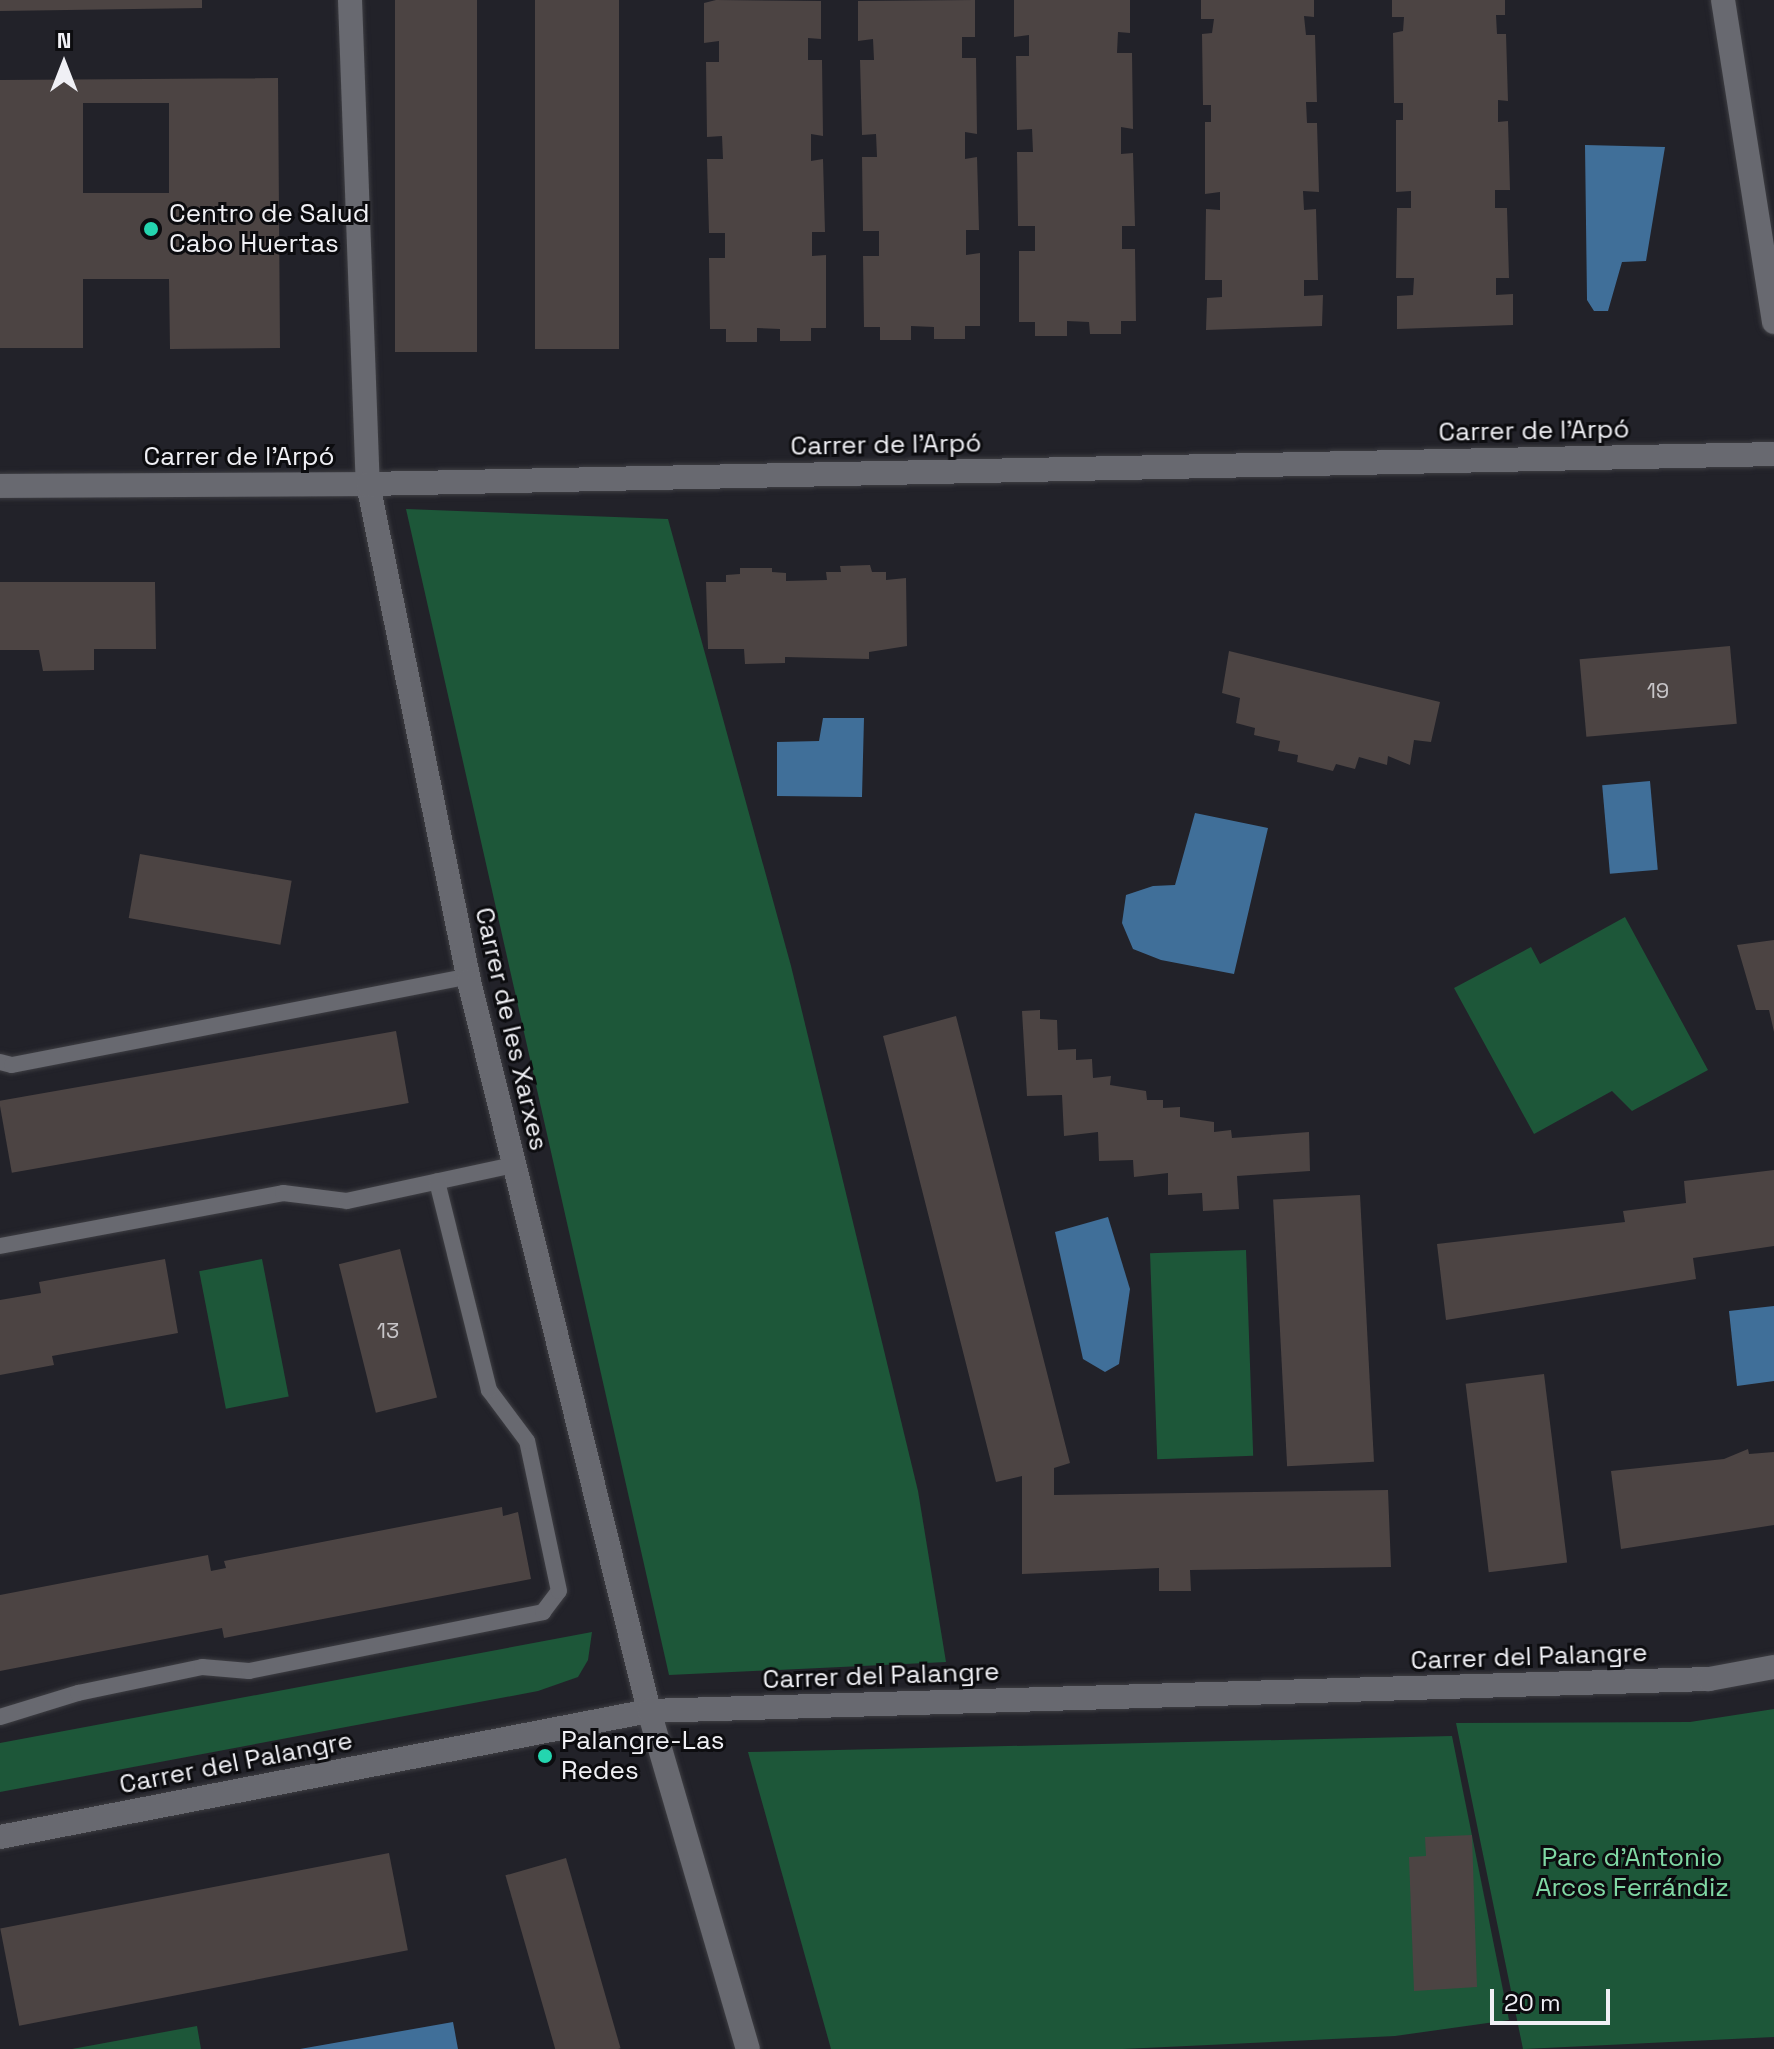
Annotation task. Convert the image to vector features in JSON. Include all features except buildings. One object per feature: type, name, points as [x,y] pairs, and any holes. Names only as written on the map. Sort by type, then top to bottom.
[{"type":"street","name":"Carrer de les Xarxes","points":[[350,0],[368,484],[468,976],[649,1711],[748,2049]]},
{"type":"street","points":[[1723,0],[1774,322]]},
{"type":"street","name":"Carrer de l'Arpó","points":[[0,486],[368,484],[1774,454]]},
{"type":"street","name":"Carrer del Palangre","points":[[0,1837],[649,1711],[1709,1679],[1774,1667]]},
{"type":"lane","points":[[0,1062],[12,1065],[468,976]]},
{"type":"lane","points":[[0,1246],[283,1193],[347,1201],[514,1165]]},
{"type":"lane","points":[[0,1717],[78,1693],[202,1667],[249,1671],[504,1624],[543,1612],[559,1591],[527,1441],[489,1390],[437,1181]]},
{"type":"green space","points":[[406,509],[668,519],[791,966],[918,1491],[946,1662],[669,1675]]},
{"type":"green space","points":[[1625,917],[1708,1070],[1632,1111],[1612,1091],[1534,1134],[1454,988],[1531,947],[1540,964]]},
{"type":"green space","points":[[1246,1250],[1253,1456],[1157,1459],[1150,1253]]},
{"type":"green space","points":[[262,1259],[289,1396],[226,1409],[199,1271]]},
{"type":"green space","points":[[592,1632],[588,1660],[578,1677],[538,1691],[0,1792],[0,1743]]},
{"type":"green space","name":"Parc d'Antonio Arcos Ferrándiz","points":[[1774,1709],[1774,2037],[1523,2049],[1456,1723],[1690,1722]]},
{"type":"green space","points":[[1452,1736],[1509,2020],[1395,2036],[1123,2049],[831,2049],[748,1752]]},
{"type":"green space","points":[[197,2026],[201,2049],[72,2049]]},
{"type":"water","points":[[1585,145],[1665,147],[1646,261],[1622,262],[1608,311],[1594,311],[1587,300]]},
{"type":"water","points":[[823,718],[864,718],[862,797],[777,796],[777,742],[819,741]]},
{"type":"water","points":[[1650,781],[1658,870],[1610,874],[1602,785]]},
{"type":"water","points":[[1195,813],[1268,828],[1234,974],[1161,960],[1133,949],[1122,923],[1126,895],[1153,886],[1175,885]]},
{"type":"water","points":[[1108,1217],[1130,1289],[1119,1364],[1105,1372],[1083,1359],[1055,1232]]},
{"type":"water","points":[[1774,1306],[1774,1381],[1737,1386],[1729,1311]]},
{"type":"water","points":[[453,2022],[458,2049],[300,2049]]},
{"type":"place","name":"Centro de Salud Cabo Huertas","points":[[151,229]]},
{"type":"place","name":"Palangre-Las Redes","points":[[545,1756]]}]
